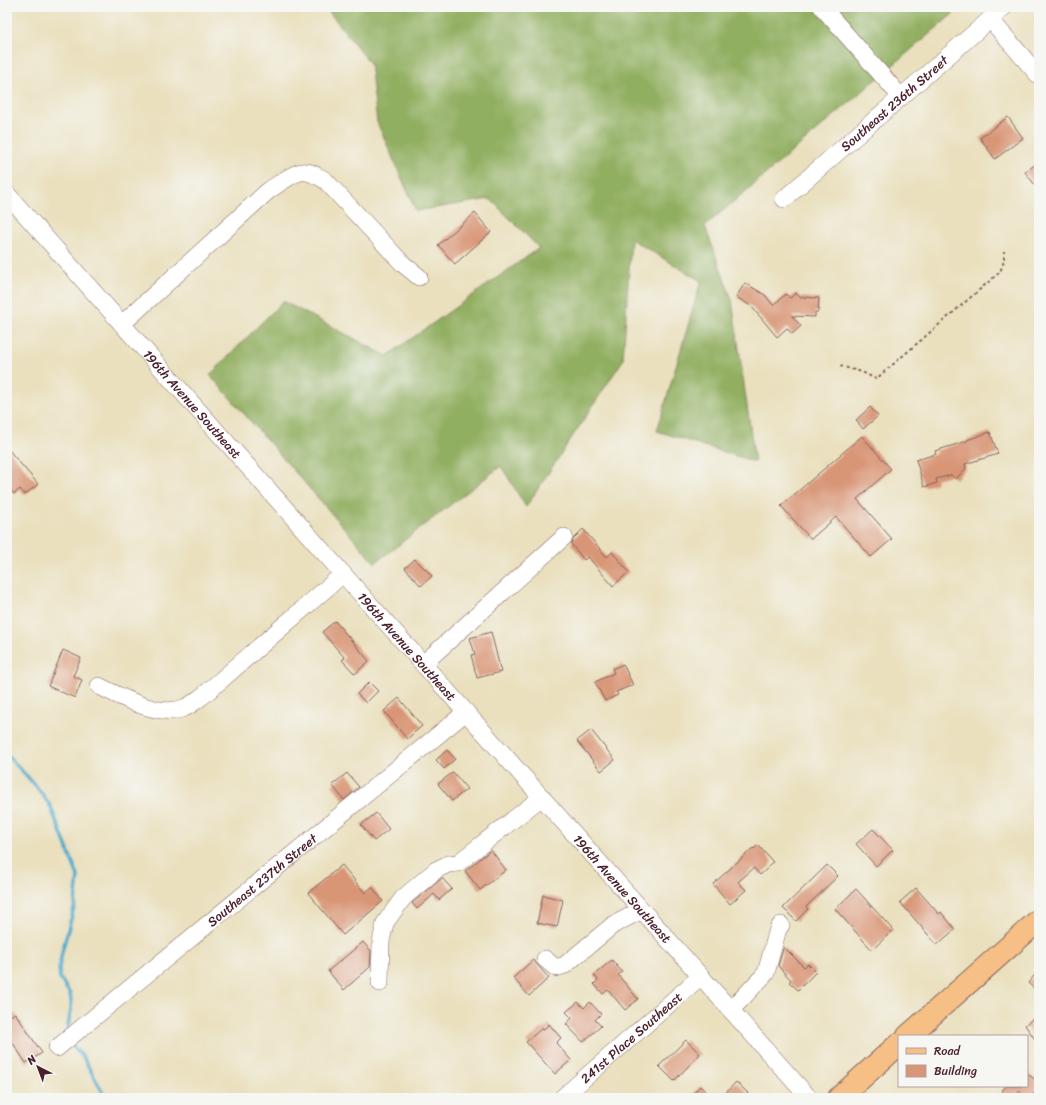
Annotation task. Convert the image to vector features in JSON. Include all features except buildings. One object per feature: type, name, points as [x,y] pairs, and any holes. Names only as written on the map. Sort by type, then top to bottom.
[{"type":"main road","points":[[909,1035],[1039,920]]},
{"type":"main road","points":[[839,1098],[898,1045]]},
{"type":"street","points":[[822,7],[901,97]]},
{"type":"street","name":"Southeast 236th Street","points":[[784,199],[1004,7]]},
{"type":"street","points":[[990,19],[1039,76]]},
{"type":"street","points":[[122,324],[268,191],[287,179],[302,172],[314,174],[325,180],[403,264],[419,277]]},
{"type":"street","name":"196th Avenue Southeast","points":[[7,194],[809,1098]]},
{"type":"street","points":[[424,664],[564,537]]},
{"type":"street","points":[[99,686],[142,706],[165,710],[184,708],[205,694],[343,574]]},
{"type":"street","name":"Southeast 237th Street","points":[[57,1048],[466,712]]},
{"type":"street","points":[[380,983],[381,942],[385,922],[403,898],[436,870],[448,864],[458,863],[542,797]]},
{"type":"street","points":[[545,959],[556,968],[565,966],[613,925],[642,910]]},
{"type":"street","points":[[731,1010],[766,973],[778,929],[781,925]]},
{"type":"street","name":"241st Place Southeast","points":[[562,1098],[701,976]]},
{"type":"path","points":[[840,366],[862,372],[876,379],[1000,272],[1004,261],[1004,251]]},
{"type":"green space","points":[[325,7],[961,7],[705,226],[732,300],[755,462],[657,431],[701,281],[631,239],[623,360],[526,507],[501,466],[375,563],[210,375],[283,301],[387,356],[539,248],[490,199],[416,211],[377,122],[370,63]]},
{"type":"waterway","points":[[7,755],[36,786],[50,805],[78,876],[75,904],[59,968],[60,978],[70,994],[71,1000],[71,1010],[67,1032]]},
{"type":"waterway","points":[[71,1044],[83,1057],[106,1098]]}]
